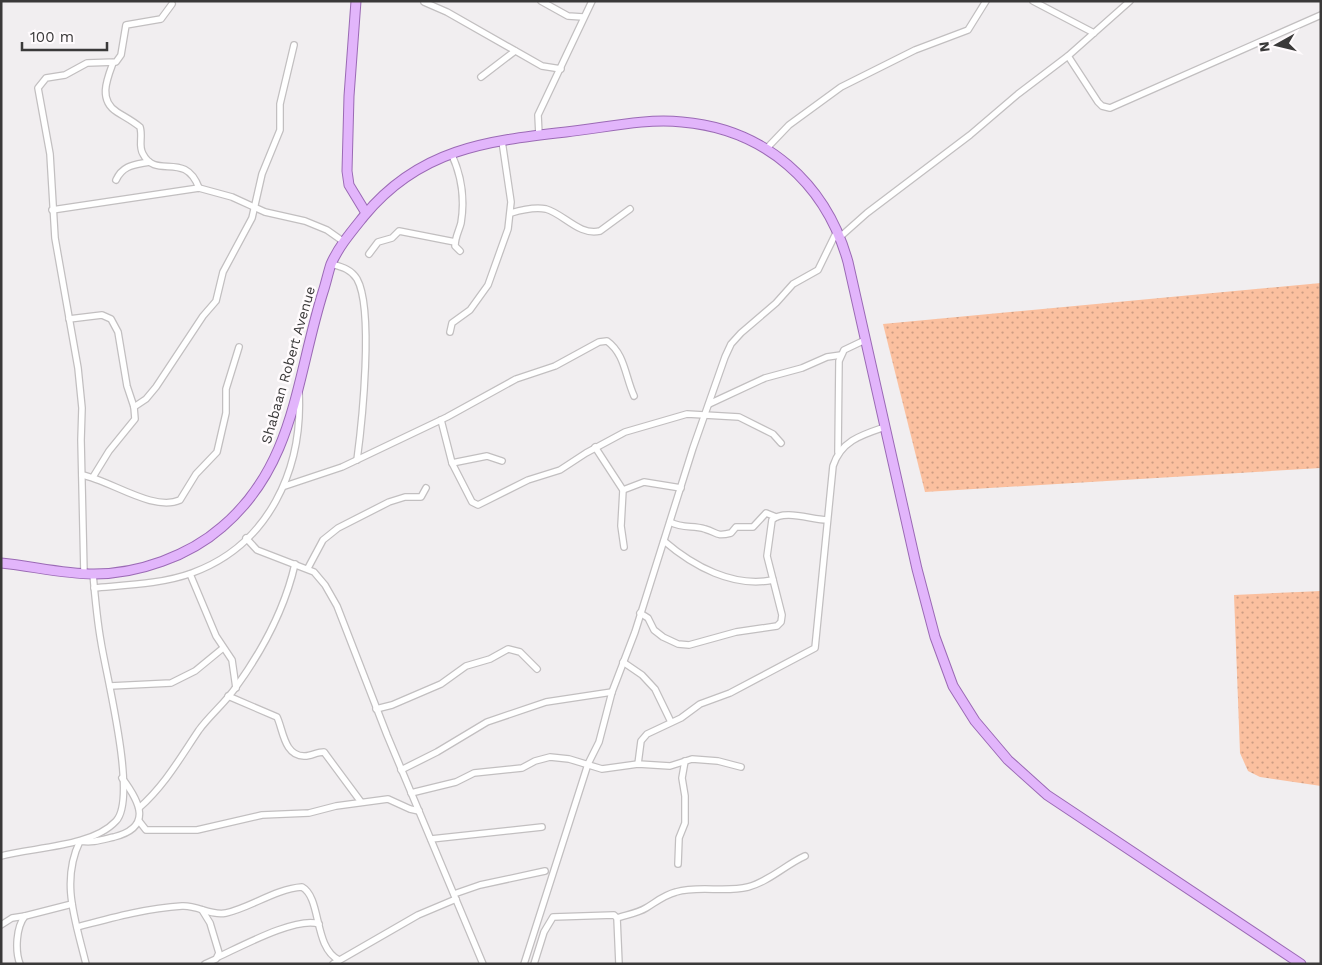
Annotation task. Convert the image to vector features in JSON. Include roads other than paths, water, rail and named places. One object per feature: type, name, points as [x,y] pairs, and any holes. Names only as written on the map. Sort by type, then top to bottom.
[{"type":"main road","points":[[356,1],[347,171],[349,184],[366,213]]},
{"type":"main road","name":"Shabaan Robert Avenue","points":[[1,564],[89,574],[146,566],[179,555],[222,528],[255,494],[274,463],[287,429],[314,319],[331,264],[346,238],[366,213],[402,180],[441,156],[478,144],[642,123],[681,122],[715,127],[767,148],[806,180],[823,203],[838,234],[936,637],[953,686],[975,721],[1008,760],[1047,795],[1301,964]]},
{"type":"street","points":[[541,1],[568,16],[582,18]]},
{"type":"street","points":[[539,135],[538,115],[561,69],[582,18],[592,1]]},
{"type":"street","points":[[767,148],[789,125],[841,87],[915,50],[968,30],[986,1]]},
{"type":"street","points":[[1033,1],[1094,33]]},
{"type":"street","points":[[524,964],[588,764],[599,742],[612,692],[705,414],[731,344],[776,303],[792,284],[818,270],[838,234],[970,135],[1018,94],[1068,56],[1130,1]]},
{"type":"street","points":[[424,2],[447,12],[542,66],[561,69]]},
{"type":"street","points":[[149,162],[142,153],[140,127],[115,111],[106,97],[106,79],[113,63],[121,57],[127,24],[161,19],[172,4]]},
{"type":"street","points":[[1068,56],[1098,102],[1102,106],[1110,108],[1321,15]]},
{"type":"street","points":[[568,16],[578,31]]},
{"type":"street","points":[[134,407],[156,387],[203,316],[216,301],[223,272],[248,230],[262,174],[280,130],[280,104],[294,45]]},
{"type":"street","points":[[480,77],[515,51]]},
{"type":"street","points":[[86,964],[72,904],[69,873],[74,853],[80,841],[103,831],[120,816],[123,801],[122,778],[118,731],[101,642],[94,588],[89,574],[82,475],[82,408],[57,252],[52,210],[47,128],[38,95],[39,85],[46,78],[69,74],[82,64],[113,63]]},
{"type":"street","points":[[450,332],[452,322],[470,310],[488,285],[508,229],[510,213],[502,141]]},
{"type":"street","points":[[451,153],[460,181],[462,198],[460,223],[455,242],[460,251]]},
{"type":"street","points":[[116,180],[126,167],[149,162],[187,169],[196,179],[199,188]]},
{"type":"street","points":[[52,210],[199,188],[232,197],[254,208],[305,221],[346,238]]},
{"type":"street","points":[[510,213],[533,209],[547,209],[589,232],[594,232],[630,209]]},
{"type":"street","points":[[368,254],[378,242],[392,238],[399,231],[455,242]]},
{"type":"street","points":[[331,264],[352,272],[358,280],[365,314],[364,397],[357,460]]},
{"type":"street","points":[[69,319],[102,315],[115,324],[121,343],[127,386],[134,407],[134,419],[93,477]]},
{"type":"street","points":[[638,764],[643,737],[681,718],[700,704],[730,693],[816,648],[830,482],[838,452],[837,407],[841,355],[848,347],[865,340]]},
{"type":"street","points":[[285,486],[326,474],[357,460],[441,420],[516,379],[562,364],[604,341],[616,348],[622,357],[634,396]]},
{"type":"street","points":[[82,475],[93,477],[150,500],[165,504],[180,500],[196,474],[217,452],[226,413],[226,389],[239,347]]},
{"type":"street","points":[[709,404],[765,378],[802,368],[827,357],[841,355]]},
{"type":"street","points":[[94,588],[190,574],[224,556],[246,538],[269,514],[285,486],[297,449],[300,407],[299,383]]},
{"type":"street","points":[[441,420],[452,463],[472,502],[478,505],[528,480],[560,470],[595,448],[637,427],[688,414],[734,416],[746,419],[773,434],[780,443]]},
{"type":"street","points":[[838,452],[854,439],[884,427]]},
{"type":"street","points":[[595,448],[623,490],[621,526],[624,547]]},
{"type":"street","points":[[452,463],[487,456],[502,461]]},
{"type":"street","points":[[623,490],[644,482],[681,488]]},
{"type":"street","points":[[308,568],[316,550],[329,534],[389,502],[405,497],[421,497],[426,488]]},
{"type":"street","points":[[670,522],[684,528],[705,529],[715,534],[723,535],[731,533],[736,527],[754,527],[766,513],[776,517],[827,520]]},
{"type":"street","points":[[640,613],[648,618],[654,630],[678,644],[698,644],[736,632],[770,628],[781,622],[782,615],[767,551],[770,526],[776,517]]},
{"type":"street","points":[[246,538],[258,550],[308,568],[320,578],[337,606],[376,709],[483,964]]},
{"type":"street","points":[[664,541],[692,562],[741,582],[753,583],[773,580]]},
{"type":"street","points":[[139,808],[169,777],[201,728],[236,688],[271,629],[289,586],[294,564]]},
{"type":"street","points":[[190,574],[223,648],[232,660],[236,688]]},
{"type":"street","points":[[110,686],[171,684],[195,670],[223,648]]},
{"type":"street","points":[[376,709],[392,705],[426,691],[450,678],[466,666],[490,660],[508,649],[520,652],[537,669]]},
{"type":"street","points":[[623,662],[642,675],[655,689],[670,722]]},
{"type":"street","points":[[401,770],[437,752],[486,722],[546,702],[612,692]]},
{"type":"street","points":[[228,696],[277,717],[283,738],[297,754],[306,756],[321,752],[326,754],[362,802]]},
{"type":"street","points":[[411,793],[456,782],[474,773],[522,768],[535,761],[550,757],[569,759],[602,769],[638,764],[670,766],[685,761],[704,759],[741,767]]},
{"type":"street","points":[[678,864],[679,840],[685,823],[682,778],[685,761]]},
{"type":"street","points":[[122,778],[133,794],[139,808],[139,821],[146,830]]},
{"type":"street","points":[[1,856],[30,848],[80,841],[100,842],[130,831],[197,830],[262,815],[309,813],[362,802],[391,799],[410,809],[419,811]]},
{"type":"street","points":[[130,831],[139,821]]},
{"type":"street","points":[[431,840],[542,827]]},
{"type":"street","points":[[534,964],[544,932],[553,917],[612,915],[617,918],[645,909],[661,898],[679,891],[701,888],[748,887],[777,874],[792,862],[805,856]]},
{"type":"street","points":[[333,964],[418,915],[480,885],[545,871]]},
{"type":"street","points":[[77,927],[180,906],[192,906],[202,910],[227,913],[264,898],[302,886],[305,888],[313,904],[328,952],[339,960]]},
{"type":"street","points":[[1,925],[12,918],[72,904]]},
{"type":"street","points":[[202,910],[215,936],[219,949],[216,959]]},
{"type":"street","points":[[20,964],[17,950],[21,922],[25,916]]},
{"type":"street","points":[[617,918],[619,964]]},
{"type":"street","points":[[205,964],[290,927],[309,922],[319,924]]},
{"type":"street","points":[[216,959],[221,964]]}]
